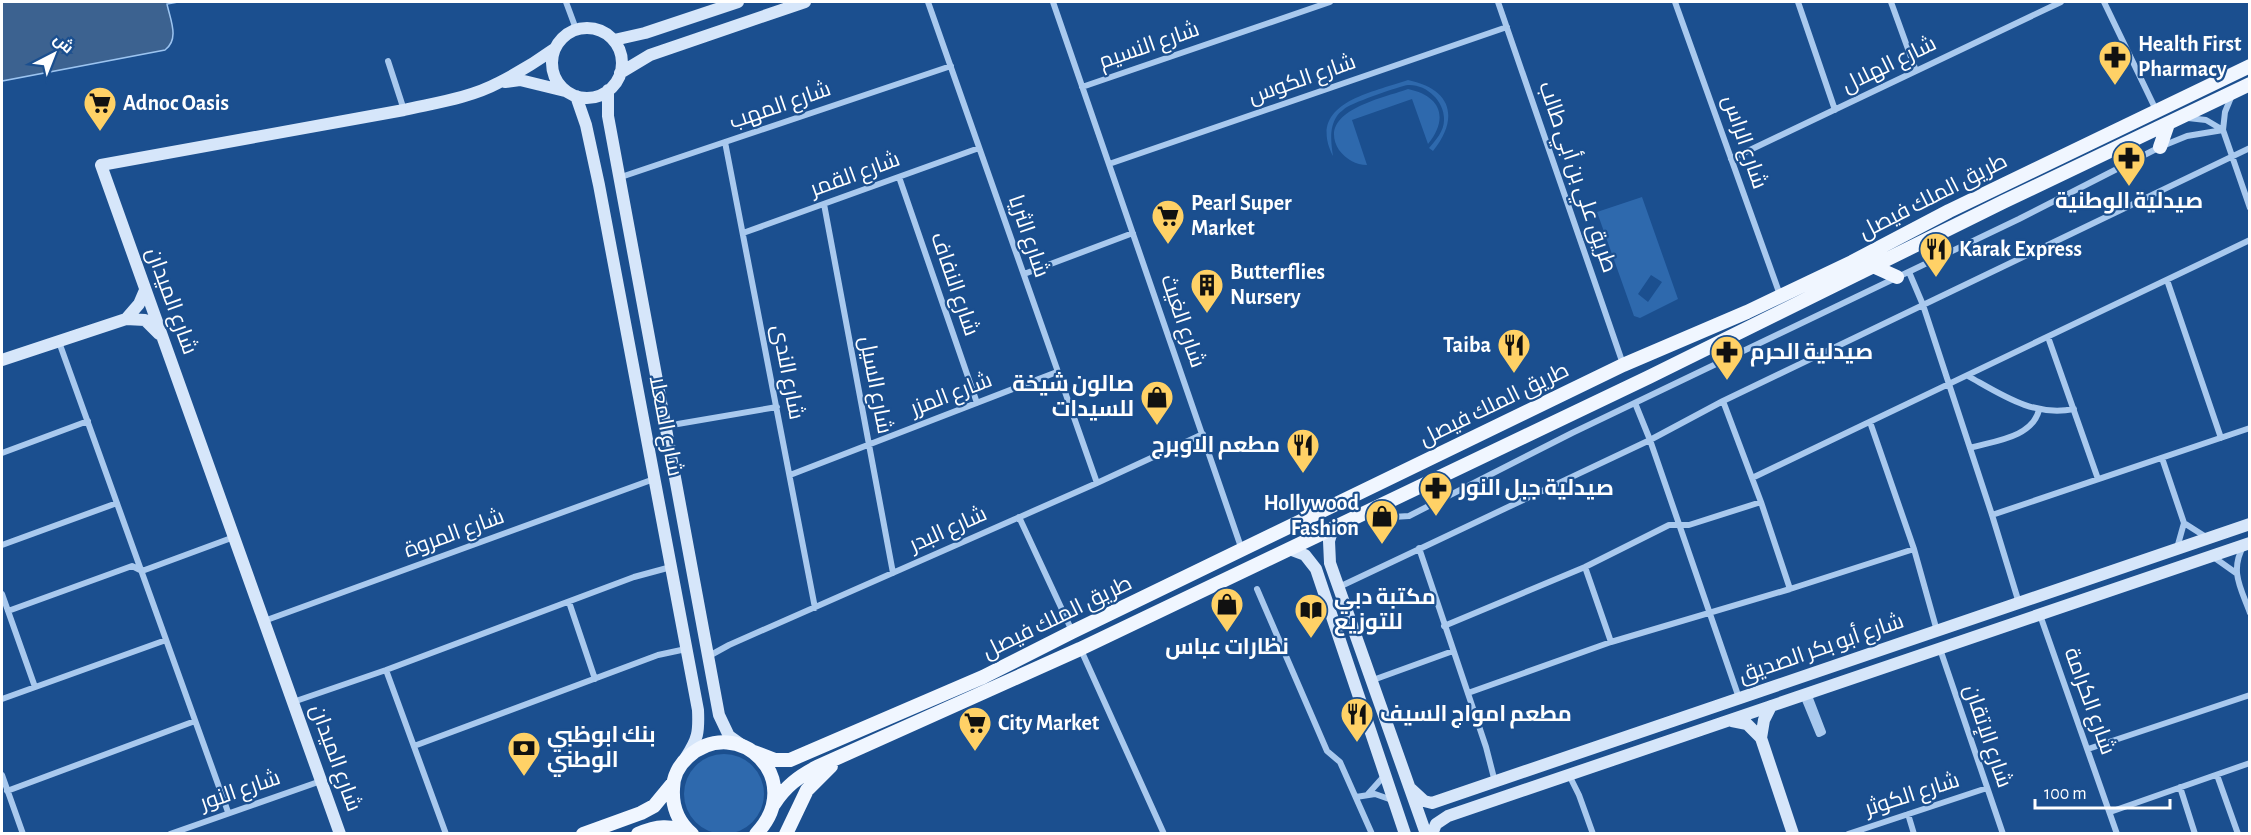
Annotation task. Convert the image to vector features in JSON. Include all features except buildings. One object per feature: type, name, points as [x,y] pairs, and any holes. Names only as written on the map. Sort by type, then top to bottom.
[{"type":"main road","name":"طريق الملك فيصل","points":[[683,761],[696,750],[711,744],[728,742],[776,760],[790,760],[983,678],[1072,632],[1623,365],[1852,262],[1958,206],[2250,66]]},
{"type":"main road","name":"طريق الملك فيصل","points":[[774,804],[793,781],[817,767],[1080,649],[1649,377],[2003,202],[2250,84]]},
{"type":"main road","points":[[2160,147],[2174,121]]},
{"type":"main road","points":[[1875,267],[1903,275]]},
{"type":"main road","points":[[1649,377],[1689,351],[1780,306],[1782,302],[1780,295]]},
{"type":"main road","points":[[749,749],[764,762],[772,775],[775,789],[774,804],[761,830]]},
{"type":"main road","points":[[786,834],[807,790],[816,779],[843,757]]},
{"type":"main road","points":[[583,834],[654,806],[673,783],[683,761]]},
{"type":"main road","points":[[673,783],[672,799],[676,814],[691,834]]},
{"type":"main road","points":[[638,834],[651,828],[669,826],[691,834]]},
{"type":"street","points":[[566,2],[576,29]]},
{"type":"street","points":[[614,40],[645,33],[710,6],[738,2]]},
{"type":"street","points":[[620,72],[650,54],[804,2]]},
{"type":"street","name":"شارع الثريا","points":[[928,2],[1097,483]]},
{"type":"street","name":"شارع الغيث","points":[[1053,2],[1242,550]]},
{"type":"street","name":"شارع النسيم","points":[[1082,87],[1330,2]]},
{"type":"street","name":"طريق علي بن أبي طالب","points":[[1498,2],[1623,365]]},
{"type":"street","name":"شارع الراس","points":[[1675,2],[1780,295]]},
{"type":"street","points":[[1798,2],[1835,110]]},
{"type":"street","points":[[1891,2],[1916,71]]},
{"type":"street","name":"شارع الهلال","points":[[1731,159],[2061,2]]},
{"type":"street","points":[[2104,2],[2156,110]]},
{"type":"street","name":"شارع الكوس","points":[[1109,164],[1507,27]]},
{"type":"street","points":[[576,29],[596,29],[614,40],[622,61],[616,82],[608,90],[598,96],[587,98],[572,94],[558,83],[553,72],[554,49],[567,34],[576,29]]},
{"type":"street","name":"شارع الميدان","points":[[498,83],[554,49]]},
{"type":"street","points":[[388,61],[404,110]]},
{"type":"street","name":"شارع المهب","points":[[621,177],[951,66]]},
{"type":"street","name":"شارع الميدان","points":[[340,834],[101,165],[404,110],[498,83],[520,80],[572,94]]},
{"type":"street","name":"شارع المعلا","points":[[608,90],[608,116],[708,656],[723,726],[729,736],[749,749]]},
{"type":"street","points":[[2233,92],[2225,112],[2223,130],[2250,208]]},
{"type":"street","name":"شارع المعلا","points":[[572,94],[586,124],[599,185],[698,710],[699,731],[695,743],[683,761]]},
{"type":"street","points":[[2174,121],[2206,120],[2223,130]]},
{"type":"street","points":[[1375,508],[1393,517],[1409,516],[2160,147],[2187,136],[2223,130]]},
{"type":"street","name":"شارع الندى","points":[[725,142],[815,608]]},
{"type":"street","name":"شارع القمر","points":[[743,233],[979,148]]},
{"type":"street","points":[[1339,587],[1650,440],[1723,401],[2250,148]]},
{"type":"street","name":"شارع النفاف","points":[[899,177],[977,403]]},
{"type":"street","name":"شارع السيل","points":[[824,204],[893,573]]},
{"type":"street","points":[[1024,274],[1133,233]]},
{"type":"street","points":[[1752,478],[2250,240]]},
{"type":"street","points":[[1903,275],[1923,305],[2019,603]]},
{"type":"street","points":[[2167,280],[2221,438]]},
{"type":"street","points":[[126,319],[139,304],[145,290]]},
{"type":"street","points":[[2,360],[126,319],[145,320],[163,338]]},
{"type":"street","points":[[2048,337],[2098,479]]},
{"type":"street","points":[[59,342],[228,812]]},
{"type":"street","name":"شارع المزر","points":[[790,475],[1057,372]]},
{"type":"street","points":[[1968,376],[2014,401],[2039,410],[2074,409]]},
{"type":"street","points":[[1723,401],[1761,502],[1790,589]]},
{"type":"street","points":[[1635,403],[1650,440],[1739,698]]},
{"type":"street","points":[[666,426],[777,407]]},
{"type":"street","points":[[1970,448],[2023,431],[2035,421],[2039,410]]},
{"type":"street","points":[[2,453],[88,421]]},
{"type":"street","points":[[1870,422],[1914,549],[1937,631]]},
{"type":"street","points":[[1992,515],[2250,428]]},
{"type":"street","name":"شارع البدر","points":[[708,656],[1203,434]]},
{"type":"street","points":[[2162,458],[2184,523],[2176,548]]},
{"type":"street","name":"شارع المروة","points":[[264,621],[655,479]]},
{"type":"street","points":[[1444,626],[1586,567],[1669,525],[1689,525],[1761,502]]},
{"type":"street","points":[[2,545],[117,503]]},
{"type":"street","points":[[1019,517],[1072,632]]},
{"type":"street","points":[[2184,523],[2207,538]]},
{"type":"street","name":"شارع أبو بكر الصديق","points":[[1411,789],[1424,801],[1432,803],[2250,524]]},
{"type":"street","points":[[1333,528],[1329,541],[1329,556],[1426,834]]},
{"type":"street","points":[[8,611],[132,566],[142,571],[234,537]]},
{"type":"street","points":[[2247,544],[2238,558],[2236,573],[2250,613]]},
{"type":"street","name":"شارع أبو بكر الصديق","points":[[1432,834],[1436,824],[1448,816],[2247,544]]},
{"type":"street","points":[[1419,548],[1468,693],[1495,782]]},
{"type":"street","points":[[1289,549],[1300,552],[1313,564],[1405,834]]},
{"type":"street","points":[[1468,693],[1611,642],[1790,589],[1914,549]]},
{"type":"street","points":[[2212,556],[2236,573]]},
{"type":"street","points":[[293,702],[386,670],[634,577],[672,567]]},
{"type":"street","points":[[1586,567],[1611,642]]},
{"type":"street","points":[[1257,589],[1327,751],[1340,762],[1372,834]]},
{"type":"street","points":[[2,594],[35,687]]},
{"type":"street","points":[[569,602],[595,679]]},
{"type":"street","name":"شارع الكرامة","points":[[2040,615],[2117,834]]},
{"type":"street","points":[[2,699],[166,640]]},
{"type":"street","points":[[414,746],[658,655],[687,649]]},
{"type":"street","points":[[1080,649],[1164,834]]},
{"type":"street","name":"شارع الإتقان","points":[[1940,649],[2003,834]]},
{"type":"street","points":[[1346,659],[1354,651],[1363,654]]},
{"type":"street","points":[[1373,680],[1453,651]]},
{"type":"street","points":[[1804,695],[1828,680],[1876,664],[1880,659],[1879,654],[1869,654]]},
{"type":"street","points":[[386,670],[446,834]]},
{"type":"street","points":[[1804,695],[1823,732],[1819,734],[1804,695]]},
{"type":"street","points":[[2088,748],[2250,695]]},
{"type":"street","points":[[1761,738],[1764,720],[1771,706]]},
{"type":"street","points":[[1611,760],[1605,758],[1604,753],[1607,749],[1656,731],[1676,719]]},
{"type":"street","points":[[7,791],[195,721]]},
{"type":"street","points":[[1727,721],[1748,724],[1761,738],[1793,834]]},
{"type":"street","points":[[2110,812],[2250,764]]},
{"type":"street","points":[[2,775],[23,834]]},
{"type":"street","points":[[1368,794],[1385,775]]},
{"type":"street","points":[[1569,775],[1593,834]]},
{"type":"street","points":[[2217,775],[2238,834]]},
{"type":"street","name":"شارع النور","points":[[170,834],[321,781]]},
{"type":"street","points":[[2180,787],[2195,834]]},
{"type":"street","name":"شارع الكوثر","points":[[1848,834],[1987,788]]},
{"type":"street","points":[[1356,797],[1368,794],[1382,795],[1394,801]]},
{"type":"street","points":[[1908,814],[1914,834]]},
{"type":"shaded area","points":[[2,2],[178,2],[167,4],[173,35],[170,45],[165,50],[2,81]]},
{"type":"shaded area","points":[[1408,80],[1434,90],[1447,106],[1447,127],[1433,151],[1429,148],[1443,128],[1444,113],[1434,95],[1415,85],[1408,85],[1359,102],[1340,112],[1334,121],[1332,130],[1333,156],[1327,138],[1328,124],[1335,112],[1346,103],[1361,96]]},
{"type":"shaded area","points":[[1408,89],[1428,97],[1438,109],[1440,117],[1438,125],[1428,144],[1412,99],[1352,120],[1367,165],[1348,159],[1339,150],[1334,137],[1336,125],[1356,108]]},
{"type":"shaded area","points":[[1642,197],[1678,299],[1640,318],[1634,316],[1597,212]],"holes":[[[1651,275],[1662,282],[1648,302],[1638,294]]]},
{"type":"shaded area","points":[[724,754],[739,757],[752,766],[761,779],[764,794],[761,809],[752,822],[739,831],[724,834],[709,831],[696,822],[687,809],[684,794],[687,779],[696,766],[709,757]]},
{"type":"place","name":"Health First Pharmacy","points":[[2115,86]]},
{"type":"place","name":"Adnoc Oasis","points":[[100,132]]},
{"type":"place","name":"صيدلية الوطنية","points":[[2129,187]]},
{"type":"place","name":"Pearl Super Market","points":[[1168,245]]},
{"type":"place","name":"Karak Express","points":[[1936,278]]},
{"type":"place","name":"Butterflies Nursery","points":[[1207,314]]},
{"type":"place","name":"Taiba","points":[[1514,374]]},
{"type":"place","name":"صيدلية الحرم","points":[[1727,381]]},
{"type":"place","name":"صالون شيخة للسيدات","points":[[1157,426]]},
{"type":"place","name":"مطعم الاوبرج","points":[[1303,474]]},
{"type":"place","name":"صيدلية جبل النور","points":[[1436,517]]},
{"type":"place","name":"Hollywood Fashion","points":[[1382,545]]},
{"type":"place","name":"نظارات عباس","points":[[1227,633]]},
{"type":"place","name":"مكتبة دبي للتوزيع","points":[[1311,639]]},
{"type":"place","name":"مطعم امواج السيف","points":[[1357,743]]},
{"type":"place","name":"City Market","points":[[975,752]]},
{"type":"place","name":"بنك ابوظبي الوطني","points":[[524,777]]}]
